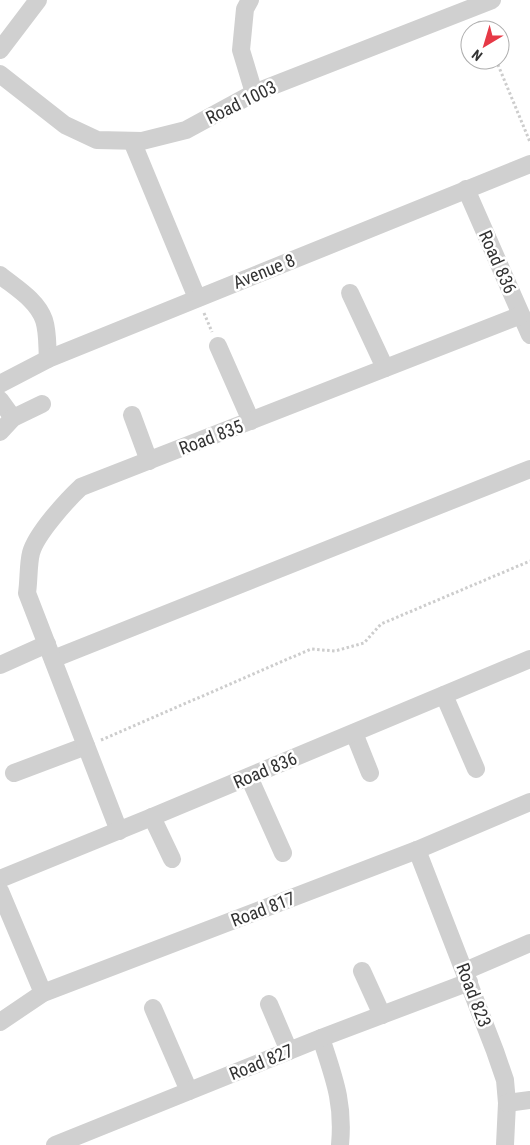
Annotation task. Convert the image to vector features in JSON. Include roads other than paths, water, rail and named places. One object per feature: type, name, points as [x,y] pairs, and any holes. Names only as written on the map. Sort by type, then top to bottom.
[{"type":"street","points":[[0,50],[38,0]]},
{"type":"street","points":[[250,0],[245,9],[241,50],[254,93]]},
{"type":"street","name":"Road 1003","points":[[0,74],[65,125],[96,140],[142,141],[186,130],[254,93],[492,0]]},
{"type":"street","points":[[132,141],[197,298]]},
{"type":"street","name":"Avenue 8","points":[[0,384],[48,359],[530,164]]},
{"type":"street","name":"Road 836","points":[[466,189],[530,335]]},
{"type":"street","points":[[0,275],[29,298],[40,312],[46,329],[48,359]]},
{"type":"street","points":[[350,292],[385,368]]},
{"type":"street","name":"Road 835","points":[[119,831],[27,593],[32,552],[45,529],[65,502],[81,487],[521,315]]},
{"type":"street","points":[[218,346],[250,421]]},
{"type":"street","points":[[0,400],[13,418]]},
{"type":"street","points":[[0,432],[13,418],[42,404]]},
{"type":"street","points":[[132,415],[149,461]]},
{"type":"street","points":[[0,665],[50,651],[530,469]]},
{"type":"street","name":"Road 836","points":[[0,879],[530,659]]},
{"type":"street","points":[[444,695],[476,769]]},
{"type":"street","points":[[354,733],[370,773]]},
{"type":"street","points":[[14,773],[86,746]]},
{"type":"street","points":[[249,777],[283,853]]},
{"type":"street","name":"Road 817","points":[[0,1022],[42,993],[417,850],[530,802]]},
{"type":"street","points":[[152,817],[172,859]]},
{"type":"street","name":"Road 823","points":[[417,850],[505,1080],[507,1103],[505,1145]]},
{"type":"street","points":[[0,891],[42,993]]},
{"type":"street","name":"Road 827","points":[[55,1145],[382,1015],[467,977],[530,943]]},
{"type":"street","points":[[362,971],[382,1015]]},
{"type":"street","points":[[269,1004],[289,1051]]},
{"type":"street","points":[[152,1008],[189,1091]]},
{"type":"street","points":[[321,1038],[340,1098],[342,1122],[340,1145]]},
{"type":"street","points":[[507,1103],[530,1100]]}]
